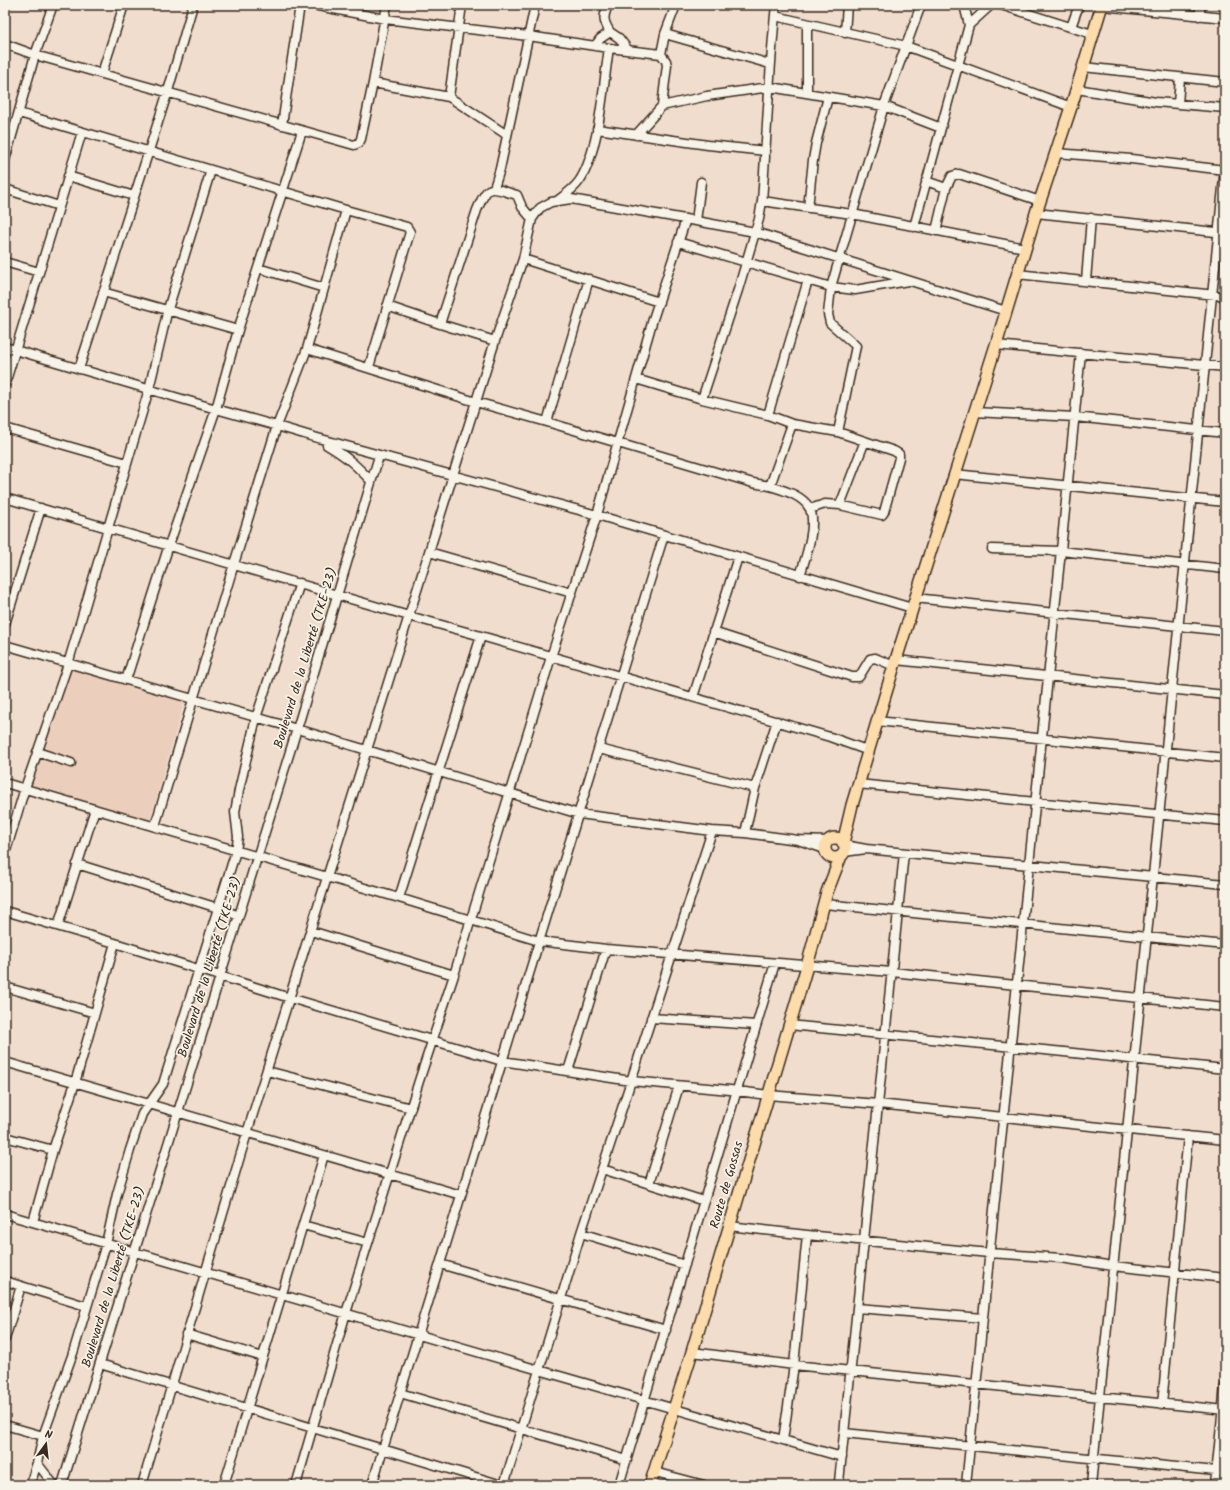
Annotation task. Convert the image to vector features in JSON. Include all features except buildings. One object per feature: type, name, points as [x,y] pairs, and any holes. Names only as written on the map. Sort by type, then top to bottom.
[{"type":"main road","name":"Route de Gossas","points":[[650,1485],[692,1352],[807,966],[825,904],[836,847],[852,805],[954,474],[1036,213],[1077,89],[1092,34],[1102,5]]},
{"type":"street","points":[[5,160],[35,55],[53,5]]},
{"type":"street","points":[[102,73],[124,5]]},
{"type":"street","points":[[78,369],[168,91],[193,5]]},
{"type":"street","points":[[282,125],[300,5]]},
{"type":"street","points":[[313,5],[385,19],[661,54]]},
{"type":"street","points":[[5,44],[35,55],[168,91],[354,145],[359,144],[373,83],[387,5]]},
{"type":"street","points":[[449,97],[462,5]]},
{"type":"street","points":[[494,188],[500,169],[535,5]]},
{"type":"street","points":[[608,5],[604,15],[605,24],[610,32],[619,38],[628,50]]},
{"type":"street","points":[[636,135],[662,106],[667,65],[661,54],[665,34],[676,5]]},
{"type":"street","points":[[702,399],[746,262],[762,201],[770,87],[770,64],[776,5]]},
{"type":"street","points":[[845,33],[847,5]]},
{"type":"street","points":[[838,432],[856,346],[830,323],[828,314],[832,287],[839,258],[884,106],[921,5]]},
{"type":"street","points":[[914,227],[969,25],[964,5]]},
{"type":"street","points":[[969,25],[991,5]]},
{"type":"street","points":[[1071,27],[1079,5]]},
{"type":"street","points":[[1102,5],[1225,18]]},
{"type":"street","points":[[1199,16],[1201,5]]},
{"type":"street","points":[[1006,6],[1092,34]]},
{"type":"street","points":[[775,16],[906,46],[1071,108]]},
{"type":"street","points":[[807,24],[807,93]]},
{"type":"street","points":[[595,46],[600,39],[610,32]]},
{"type":"street","points":[[665,34],[770,64]]},
{"type":"street","points":[[557,201],[572,190],[580,180],[591,154],[597,129],[609,48]]},
{"type":"street","points":[[1083,68],[1225,82]]},
{"type":"street","points":[[1178,104],[1180,78]]},
{"type":"street","points":[[373,83],[449,97],[507,135]]},
{"type":"street","points":[[662,106],[707,96],[770,87],[884,106],[941,128]]},
{"type":"street","points":[[1077,89],[1156,102],[1225,108]]},
{"type":"street","points":[[808,208],[816,143],[828,97]]},
{"type":"street","points":[[19,113],[410,229],[369,367]]},
{"type":"street","points":[[597,129],[766,152]]},
{"type":"street","points":[[126,680],[169,545],[216,409],[238,330],[302,130]]},
{"type":"street","points":[[5,384],[82,132]]},
{"type":"street","points":[[1056,153],[1225,169],[1222,232],[1212,294],[1091,1485]]},
{"type":"street","points":[[5,854],[25,788],[68,664],[149,389],[168,309],[211,170]]},
{"type":"street","points":[[936,231],[946,188],[952,176],[959,174],[1040,201]]},
{"type":"street","points":[[68,176],[134,196]]},
{"type":"street","points":[[696,221],[701,182]]},
{"type":"street","points":[[926,182],[946,188]]},
{"type":"street","points":[[440,324],[477,210],[485,192],[494,188],[517,194],[522,207],[532,220]]},
{"type":"street","points":[[5,189],[59,206]]},
{"type":"street","points":[[142,1485],[247,1133],[495,341],[523,259],[532,220],[540,208],[551,202],[571,199],[755,232],[1006,311]]},
{"type":"street","points":[[762,201],[852,214],[1025,248]]},
{"type":"street","points":[[154,826],[277,426],[307,349],[346,210]]},
{"type":"street","points":[[1036,213],[1222,232]]},
{"type":"street","points":[[1086,281],[1091,218]]},
{"type":"street","points":[[296,1485],[346,1313],[471,921],[551,656],[597,515],[659,302],[686,219]]},
{"type":"street","points":[[678,242],[832,287],[855,290],[911,281]]},
{"type":"street","points":[[523,259],[659,302]]},
{"type":"street","points":[[5,262],[39,272]]},
{"type":"street","points":[[258,268],[324,288]]},
{"type":"street","points":[[1017,274],[1225,296]]},
{"type":"street","points":[[547,422],[589,279]]},
{"type":"street","points":[[768,415],[808,280]]},
{"type":"street","points":[[103,292],[168,309],[238,330]]},
{"type":"street","points":[[387,306],[495,341]]},
{"type":"street","points":[[996,344],[1225,367]]},
{"type":"street","points":[[5,347],[314,438],[597,515],[800,576],[914,603],[1055,613],[1225,631]]},
{"type":"street","points":[[307,349],[369,367],[476,402],[753,483],[786,491],[802,500],[810,509],[812,522],[810,537],[800,576]]},
{"type":"street","points":[[966,1485],[977,1384],[978,1353],[990,1254],[1081,353]]},
{"type":"street","points":[[636,379],[702,399],[768,415],[792,424],[838,432],[899,454],[882,515],[840,505],[824,504],[810,509]]},
{"type":"street","points":[[974,412],[1074,417],[1225,433]]},
{"type":"street","points":[[770,486],[792,424]]},
{"type":"street","points":[[5,428],[127,463]]},
{"type":"street","points":[[314,438],[342,453],[353,461],[371,481]]},
{"type":"street","points":[[840,505],[865,441]]},
{"type":"street","name":"Boulevard de la Liberté (TKE-23)","points":[[62,1485],[297,729],[379,456]]},
{"type":"street","points":[[954,474],[1225,502]]},
{"type":"street","points":[[5,498],[338,594],[409,616],[830,736],[869,751]]},
{"type":"street","points":[[5,624],[41,508]]},
{"type":"street","points":[[372,1485],[622,676],[664,535]]},
{"type":"street","points":[[992,549],[1061,552],[1225,568]]},
{"type":"street","points":[[429,552],[572,593]]},
{"type":"street","points":[[693,697],[738,557]]},
{"type":"street","points":[[30,1485],[43,1436],[64,1381],[106,1244],[117,1194],[130,1150],[142,1114],[163,1084],[236,851],[238,837],[235,812],[236,804],[256,718],[300,583]]},
{"type":"street","points":[[713,632],[852,677],[859,677],[870,659],[875,658],[895,663],[1048,676],[1225,695]]},
{"type":"street","points":[[399,898],[481,636]]},
{"type":"street","points":[[5,645],[297,729],[579,814],[712,831],[745,833],[836,847],[1225,884]]},
{"type":"street","points":[[745,833],[755,788],[776,721]]},
{"type":"street","points":[[877,721],[1225,758]]},
{"type":"street","points":[[599,748],[755,788]]},
{"type":"street","points":[[37,752],[71,763]]},
{"type":"street","points":[[5,783],[257,856],[540,941],[606,949],[892,972],[1225,1007]]},
{"type":"street","points":[[858,784],[1225,820]]},
{"type":"street","points":[[58,926],[95,809]]},
{"type":"street","points":[[100,1364],[503,1485],[581,1233],[712,831]]},
{"type":"street","points":[[839,1482],[904,853]]},
{"type":"street","points":[[77,864],[239,916]]},
{"type":"street","points":[[825,904],[1225,945]]},
{"type":"street","points":[[5,911],[115,942],[198,970],[502,1061],[631,1081],[768,1095],[878,1104],[1225,1140]]},
{"type":"street","points":[[311,931],[454,975]]},
{"type":"street","points":[[33,1222],[53,1150],[75,1083],[115,942]]},
{"type":"street","points":[[568,1071],[606,949]]},
{"type":"street","points":[[620,1485],[774,963]]},
{"type":"street","points":[[5,987],[95,1013]]},
{"type":"street","points":[[651,1018],[756,1026]]},
{"type":"street","points":[[789,1025],[1225,1069]]},
{"type":"street","points":[[5,1062],[461,1195]]},
{"type":"street","points":[[267,1070],[411,1108]]},
{"type":"street","points":[[649,1184],[679,1086]]},
{"type":"street","points":[[1162,1404],[1188,1136]]},
{"type":"street","points":[[5,1137],[53,1150]]},
{"type":"street","points":[[224,1485],[324,1155]]},
{"type":"street","points":[[602,1169],[704,1200]]},
{"type":"street","points":[[5,1214],[842,1457]]},
{"type":"street","points":[[303,1225],[368,1244]]},
{"type":"street","points":[[729,1226],[990,1254],[1061,1258],[1113,1266],[1225,1278]]},
{"type":"street","points":[[581,1233],[685,1265]]},
{"type":"street","points":[[783,1440],[794,1365],[807,1235]]},
{"type":"street","points":[[440,1264],[666,1330]]},
{"type":"street","points":[[5,1281],[86,1306]]},
{"type":"street","points":[[5,1339],[21,1286]]},
{"type":"street","points":[[857,1308],[983,1318]]},
{"type":"street","points":[[186,1334],[263,1357]]},
{"type":"street","points":[[692,1352],[851,1372],[1224,1410]]},
{"type":"street","points":[[1216,1485],[1221,1471],[1225,1386]]},
{"type":"street","points":[[400,1393],[627,1460]]},
{"type":"street","points":[[5,1425],[43,1436]]},
{"type":"street","points":[[844,1433],[1221,1471]]},
{"type":"street","points":[[37,1463],[54,1485]]},
{"type":"street","points":[[655,1472],[704,1485]]},
{"type":"shaded area","points":[[68,668],[184,702],[149,824],[28,786]]}]
